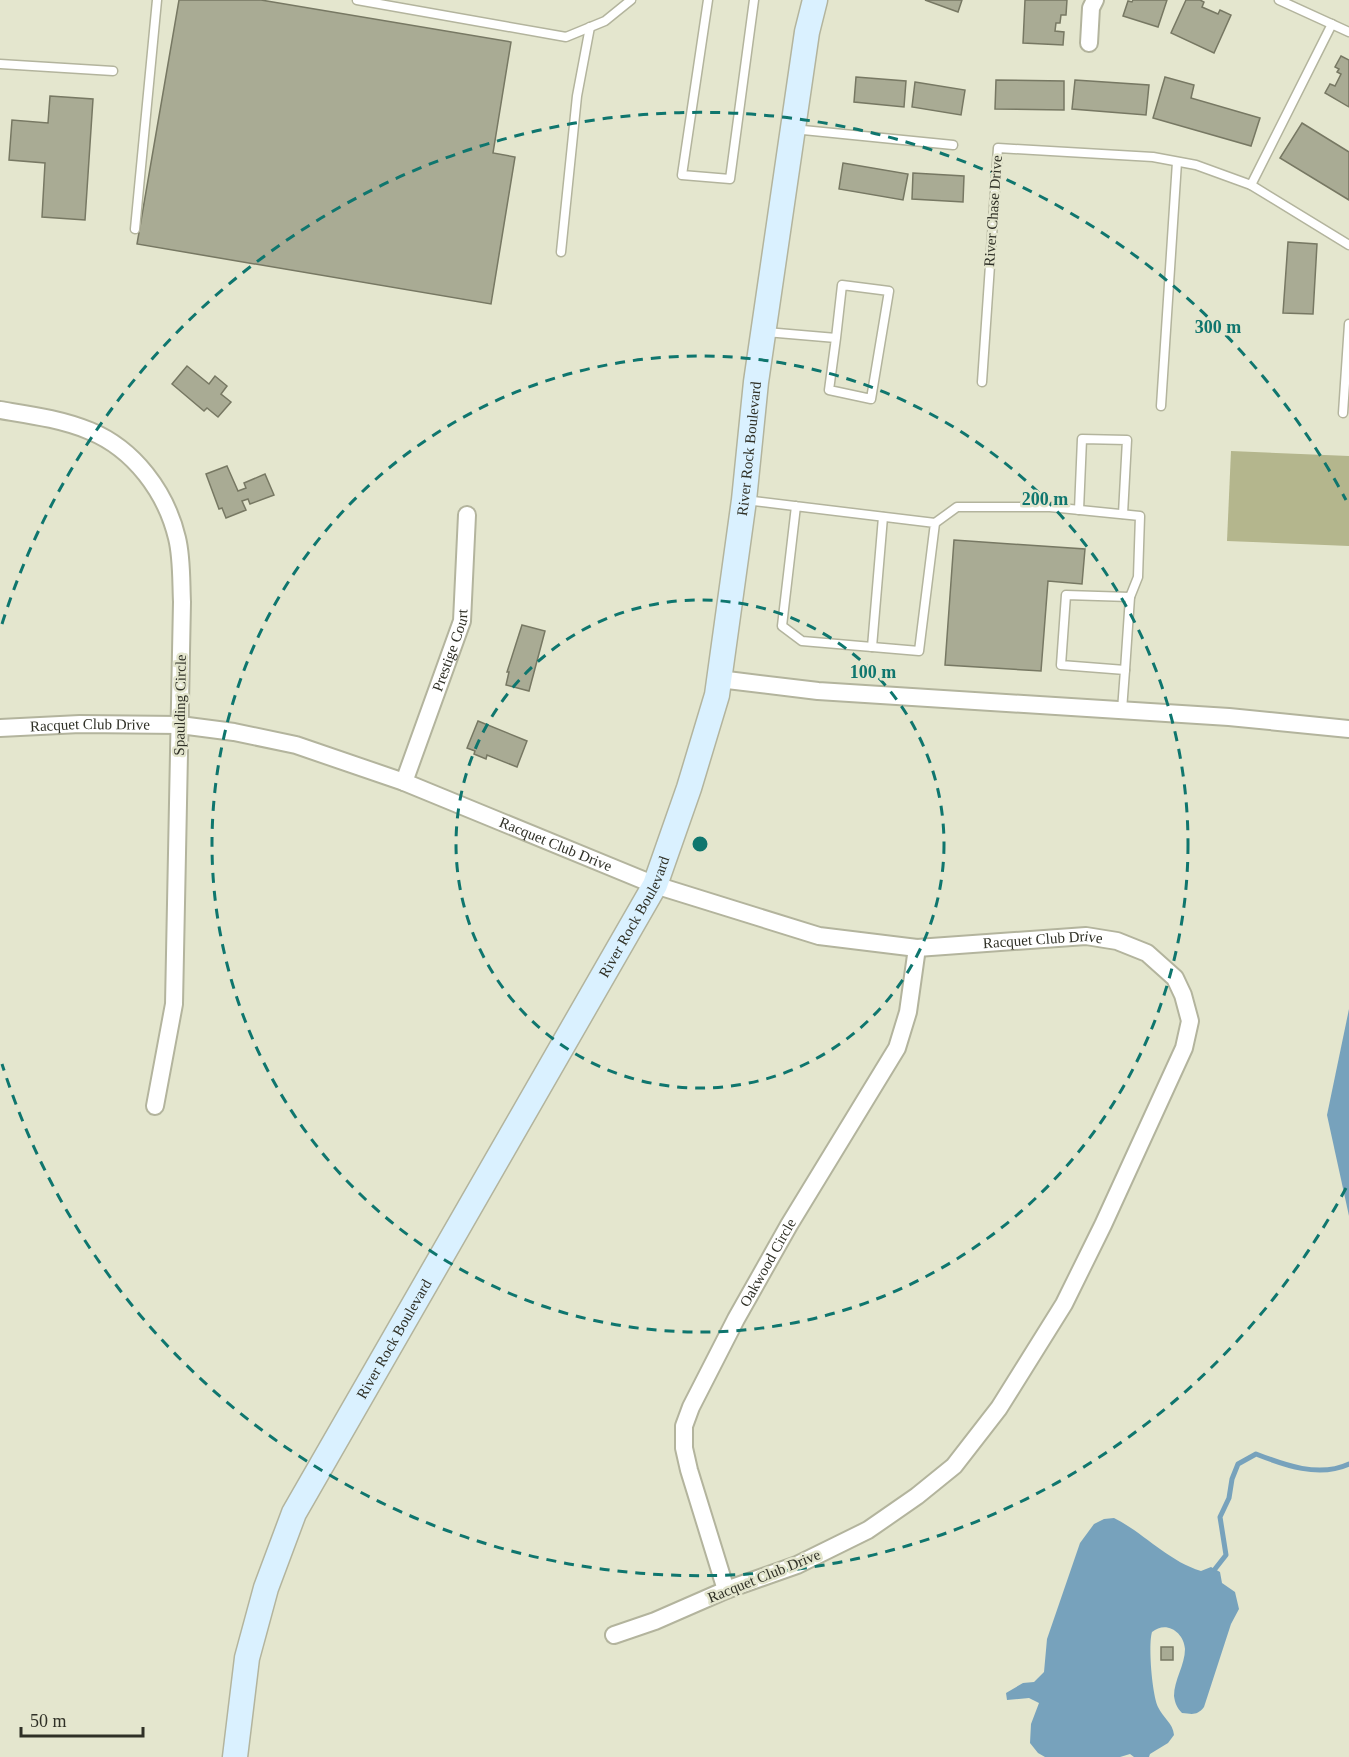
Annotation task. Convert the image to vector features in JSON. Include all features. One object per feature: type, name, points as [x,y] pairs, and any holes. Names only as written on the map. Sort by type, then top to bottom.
[{"type":"street","name":"River Rock Boulevard","points":[[235,1757],[247,1659],[266,1588],[294,1513],[655,885],[689,788],[717,695],[744,500],[763,331],[807,32],[815,0]]},
{"type":"street","points":[[1089,42],[1091,8],[1095,0]]},
{"type":"street","name":"Spaulding Circle","points":[[0,410],[53,419],[91,431],[123,451],[144,471],[158,491],[178,540],[182,602],[174,1004],[155,1106]]},
{"type":"street","name":"Prestige Court","points":[[404,782],[462,621],[467,515]]},
{"type":"street","points":[[719,679],[818,691],[1228,717],[1345,728]]},
{"type":"street","name":"Racquet Club Drive","points":[[0,728],[80,724],[180,725],[234,732],[296,745],[404,782],[655,885],[819,936],[917,948],[1086,936],[1117,941],[1147,953],[1175,978],[1190,1021],[1184,1048],[1064,1304],[999,1408],[954,1466],[917,1496],[868,1530],[797,1565],[726,1590],[655,1621],[614,1635]]},
{"type":"street","name":"Oakwood Circle","points":[[726,1590],[689,1470],[684,1448],[684,1426],[691,1407],[754,1287],[897,1048],[908,1011],[917,948]]},
{"type":"lane","points":[[135,229],[157,0]]},
{"type":"lane","points":[[357,0],[566,37],[605,21],[631,0]]},
{"type":"lane","points":[[708,0],[682,175],[729,179],[754,0]]},
{"type":"lane","points":[[1279,0],[1349,32]]},
{"type":"lane","points":[[1251,185],[1332,24]]},
{"type":"lane","points":[[561,252],[577,96],[590,27]]},
{"type":"lane","points":[[0,64],[112,71]]},
{"type":"lane","points":[[793,129],[953,145]]},
{"type":"lane","name":"River Chase Drive","points":[[982,382],[998,147],[1154,157],[1196,165],[1251,185],[1349,245]]},
{"type":"lane","points":[[1161,406],[1177,162]]},
{"type":"lane","points":[[842,285],[889,291],[871,399],[829,390],[836,338],[842,285]]},
{"type":"lane","points":[[1343,413],[1349,324]]},
{"type":"lane","points":[[763,331],[836,338]]},
{"type":"lane","points":[[1079,510],[1082,439],[1127,440],[1123,514]]},
{"type":"lane","points":[[744,500],[935,523],[957,507],[1050,507],[1140,516],[1138,577],[1130,597],[1122,710]]},
{"type":"lane","points":[[796,506],[782,626],[802,641],[919,651],[935,523]]},
{"type":"lane","points":[[872,647],[883,517]]},
{"type":"lane","points":[[1125,670],[1061,665],[1065,595],[1130,597]]},
{"type":"green space","points":[[1231,451],[1349,456],[1349,546],[1227,541]]},
{"type":"water","points":[[1349,1009],[1349,1216],[1327,1115]]},
{"type":"water","points":[[1114,1518],[1178,1561],[1201,1571],[1211,1567],[1220,1572],[1222,1583],[1235,1592],[1239,1609],[1231,1624],[1204,1707],[1197,1713],[1182,1713],[1174,1699],[1174,1690],[1185,1655],[1181,1637],[1173,1630],[1163,1627],[1152,1632],[1152,1681],[1156,1701],[1160,1711],[1172,1727],[1174,1735],[1168,1743],[1150,1754],[1149,1757],[1134,1757],[1130,1754],[1120,1757],[1045,1757],[1038,1753],[1030,1743],[1031,1724],[1039,1703],[1029,1698],[1007,1700],[1006,1693],[1023,1683],[1034,1682],[1044,1672],[1047,1639],[1080,1543],[1094,1524],[1104,1519]]},
{"type":"building","points":[[179,0],[261,0],[511,42],[493,153],[515,157],[491,304],[137,244]]},
{"type":"building","points":[[925,0],[962,0],[958,12]]},
{"type":"building","points":[[1025,0],[1067,0],[1066,15],[1061,15],[1060,23],[1056,23],[1055,31],[1064,32],[1063,45],[1023,43]]},
{"type":"building","points":[[1167,0],[1158,27],[1123,16],[1128,1]]},
{"type":"building","points":[[1186,0],[1200,0],[1204,2],[1202,7],[1218,14],[1220,10],[1231,15],[1214,53],[1171,33]]},
{"type":"building","points":[[1341,56],[1349,60],[1349,107],[1325,93],[1330,84],[1335,86],[1341,74],[1335,67]]},
{"type":"building","points":[[856,77],[906,81],[904,107],[854,102]]},
{"type":"building","points":[[1165,77],[1194,85],[1191,98],[1260,118],[1251,146],[1153,118]]},
{"type":"building","points":[[996,80],[1064,81],[1064,110],[995,109]]},
{"type":"building","points":[[1075,80],[1149,85],[1146,115],[1072,109]]},
{"type":"building","points":[[915,82],[965,90],[961,115],[912,107]]},
{"type":"building","points":[[50,96],[93,99],[85,220],[42,217],[45,163],[9,160],[12,120],[48,123]]},
{"type":"building","points":[[1302,123],[1349,152],[1349,200],[1280,158]]},
{"type":"building","points":[[843,163],[908,174],[903,200],[839,189]]},
{"type":"building","points":[[913,173],[964,176],[963,202],[912,199]]},
{"type":"building","points":[[1288,242],[1317,244],[1313,314],[1283,313]]},
{"type":"building","points":[[187,366],[209,384],[215,376],[227,386],[221,394],[231,402],[218,417],[207,408],[204,411],[172,384]]},
{"type":"building","points":[[227,466],[238,491],[246,488],[244,483],[265,474],[274,495],[250,504],[248,499],[242,501],[246,510],[226,518],[222,508],[219,509],[206,474]]},
{"type":"building","points":[[954,540],[1085,549],[1082,584],[1048,581],[1041,671],[945,665]]},
{"type":"building","points":[[522,625],[545,631],[529,691],[506,685],[509,672],[507,672]]},
{"type":"building","points":[[478,721],[527,741],[517,767],[487,755],[486,759],[467,748]]},
{"type":"building","points":[[1161,1647],[1173,1647],[1173,1660],[1161,1660]]},
{"type":"waterway","points":[[1215,1569],[1226,1555],[1220,1517],[1229,1498],[1232,1479],[1238,1464],[1256,1454],[1290,1466],[1314,1470],[1338,1468],[1349,1464]]}]
